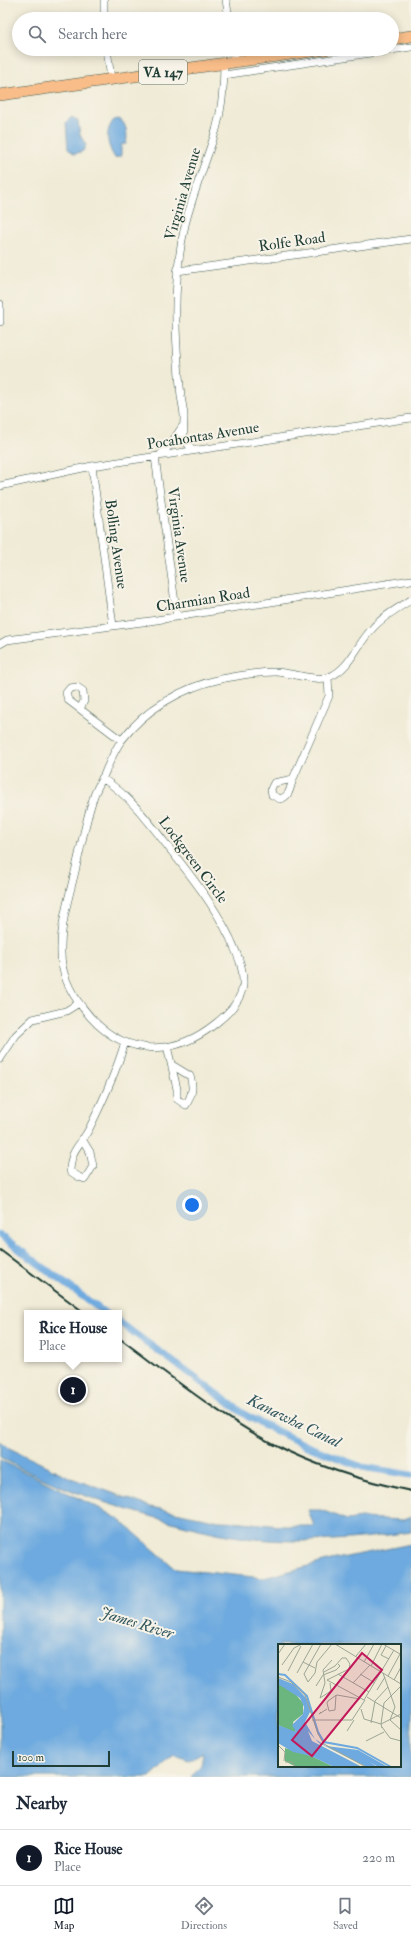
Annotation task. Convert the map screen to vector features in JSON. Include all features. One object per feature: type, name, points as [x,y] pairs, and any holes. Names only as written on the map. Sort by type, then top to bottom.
[{"type":"main road","points":[[399,38],[411,36]]},
{"type":"main road","name":"VA 147","points":[[0,95],[111,79],[224,70],[237,62],[278,56]]},
{"type":"street","points":[[104,0],[104,12]]},
{"type":"street","points":[[226,0],[228,12]]},
{"type":"street","points":[[399,48],[411,46]]},
{"type":"street","points":[[108,56],[111,79]]},
{"type":"street","points":[[236,56],[237,62]]},
{"type":"street","points":[[224,70],[333,56]]},
{"type":"street","name":"Virginia Avenue","points":[[193,450],[184,439],[182,427],[184,418],[176,331],[177,271],[192,199],[216,129],[222,99],[224,70]]},
{"type":"street","name":"Rolfe Road","points":[[177,271],[411,239]]},
{"type":"street","points":[[0,304],[0,322]]},
{"type":"street","name":"Pocahontas Avenue","points":[[0,486],[92,466],[411,418]]},
{"type":"street","points":[[156,456],[170,445],[182,427]]},
{"type":"street","name":"Virginia Avenue","points":[[156,456],[178,617]]},
{"type":"street","name":"Bolling Avenue","points":[[92,466],[114,626]]},
{"type":"street","name":"Charmian Road","points":[[0,644],[8,640],[178,617],[411,580]]},
{"type":"street","points":[[293,779],[329,696],[328,677],[348,661],[372,629],[411,600]]},
{"type":"street","name":"Lockgreen Circle","points":[[102,778],[118,789],[135,805],[206,895],[227,931],[241,962],[243,984],[239,999],[222,1018],[204,1032],[178,1045],[152,1048],[132,1046],[110,1035],[90,1018],[71,992],[63,969],[60,951],[62,925],[93,797],[102,778],[121,740],[152,711],[176,695],[198,684],[249,674],[271,672],[316,678],[328,677]]},
{"type":"street","points":[[80,709],[121,740]]},
{"type":"street","points":[[0,1059],[16,1035],[33,1019],[66,1011],[79,1003]]},
{"type":"street","points":[[82,1139],[90,1152],[93,1166],[85,1179],[79,1177],[70,1170],[71,1158],[82,1139],[88,1131],[110,1087],[125,1042]]},
{"type":"street","points":[[167,1046],[177,1089],[177,1099],[186,1105],[192,1094],[193,1084],[190,1076],[172,1065]]},
{"type":"water","points":[[72,117],[78,121],[80,135],[86,145],[83,151],[75,154],[68,149],[66,122]]},
{"type":"water","points":[[119,119],[124,123],[127,141],[126,144],[121,145],[121,156],[115,158],[110,149],[108,134],[111,124],[114,120]]},
{"type":"water","points":[[0,1441],[7,1447],[71,1478],[151,1507],[219,1521],[279,1526],[314,1526],[308,1510],[321,1510],[347,1520],[361,1518],[403,1520],[411,1517],[411,1532],[354,1539],[294,1541],[244,1538],[208,1531],[119,1507],[39,1477],[0,1457]]},
{"type":"water","name":"James River","points":[[0,1460],[99,1508],[120,1520],[176,1569],[264,1578],[331,1560],[411,1544],[411,1777],[191,1777],[201,1765],[203,1752],[189,1760],[174,1755],[150,1777],[0,1777]]},
{"type":"waterway","name":"Kanawha Canal","points":[[0,1235],[101,1310]]},
{"type":"waterway","name":"Kanawha Canal","points":[[122,1324],[247,1416],[307,1446],[362,1467],[411,1475]]},
{"type":"railway","points":[[0,1250],[81,1310]]},
{"type":"railway","points":[[122,1340],[212,1407],[271,1443],[322,1466],[375,1483],[411,1491]]},
{"type":"place","name":"Rice House","points":[[73,1390]]}]
